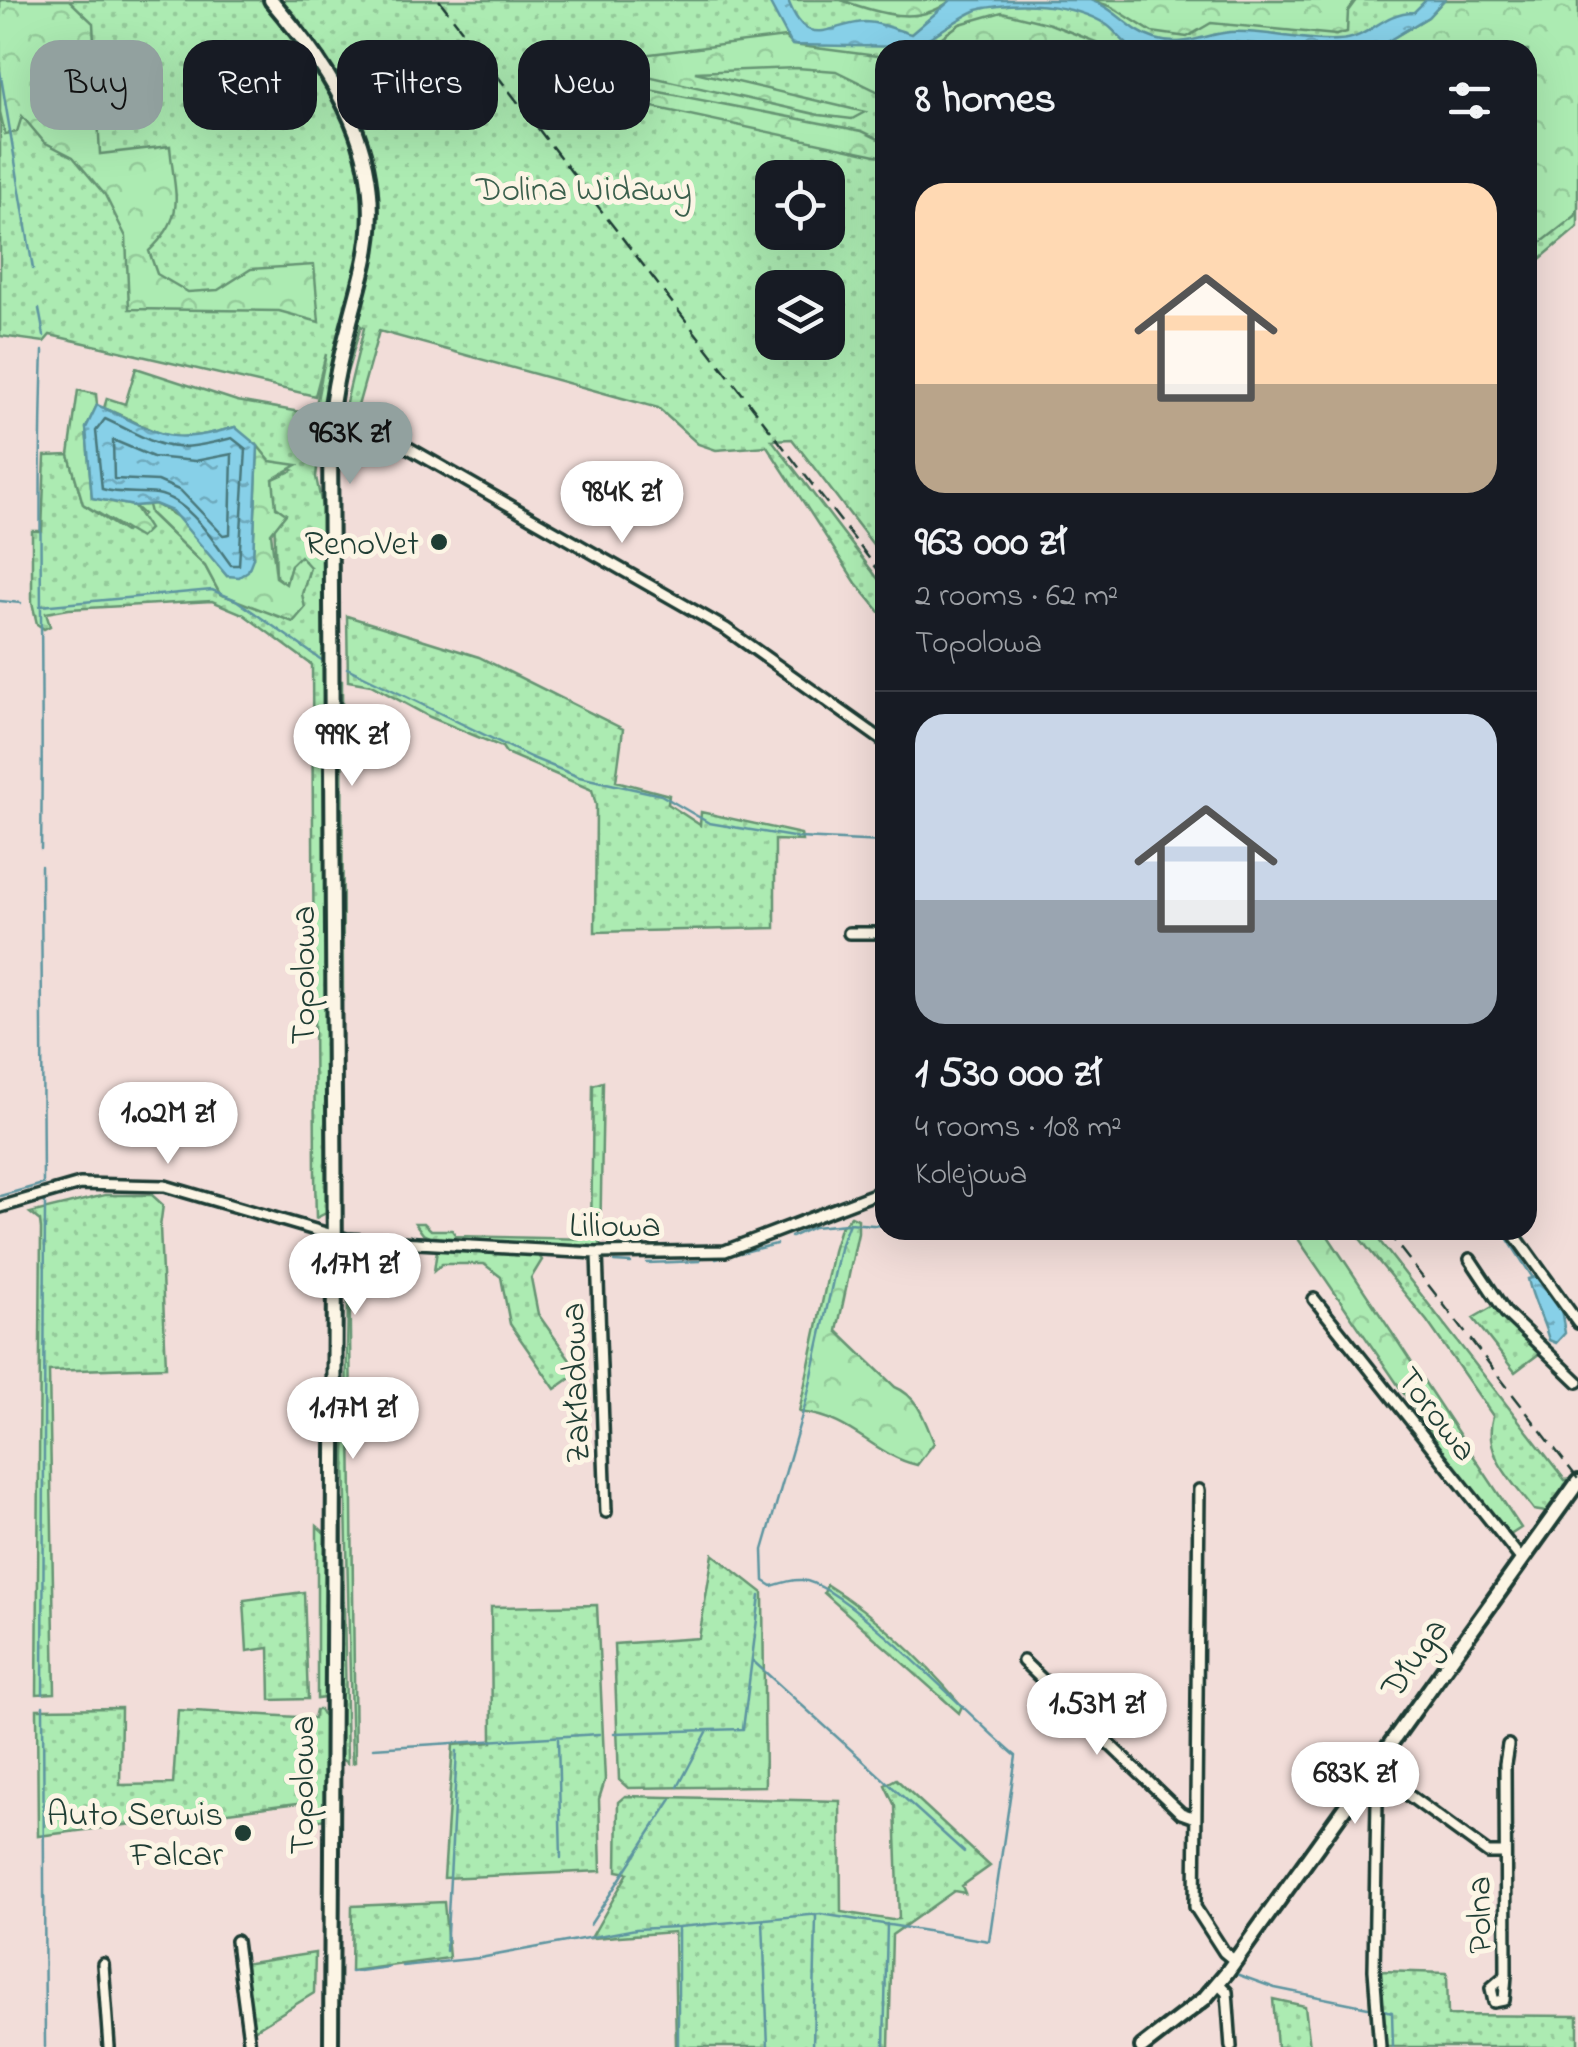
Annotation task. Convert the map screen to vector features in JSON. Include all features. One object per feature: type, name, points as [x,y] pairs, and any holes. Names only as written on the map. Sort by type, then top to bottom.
[{"type":"main road","name":"Topolowa","points":[[272,0],[348,105],[370,173],[372,220],[330,414],[335,1236],[331,2047]]},
{"type":"main road","name":"Długa","points":[[1142,2047],[1218,1983],[1235,1961],[1376,1772],[1520,1559],[1578,1482]]},
{"type":"street","points":[[330,414],[358,419],[726,629],[875,735]]},
{"type":"street","points":[[848,932],[875,933]]},
{"type":"street","name":"Liliowa","points":[[0,1207],[80,1184],[165,1186],[335,1236],[396,1245],[597,1253],[725,1251],[875,1194]]},
{"type":"street","points":[[1518,1240],[1578,1323]]},
{"type":"street","name":"Zakładowa","points":[[597,1253],[606,1512]]},
{"type":"street","points":[[1470,1259],[1506,1313],[1578,1382]]},
{"type":"street","name":"Torowa","points":[[1314,1299],[1520,1559]]},
{"type":"street","points":[[1199,1490],[1195,1907],[1235,1961]]},
{"type":"street","points":[[1023,1660],[1182,1813],[1195,1818]]},
{"type":"street","name":"Polna","points":[[1506,1976],[1508,1745]]},
{"type":"street","points":[[1376,1772],[1374,1970],[1380,2047]]},
{"type":"street","name":"Polna","points":[[1376,1772],[1488,1853],[1505,1854]]},
{"type":"street","points":[[236,1941],[250,2047]]},
{"type":"street","points":[[103,1964],[110,2047]]},
{"type":"street","points":[[1218,1983],[1227,1992],[1230,2047]]},
{"type":"green space","name":"Dolina Widawy","points":[[0,0],[1578,0],[1578,227],[1537,261],[1537,40],[875,40],[875,547],[792,439],[772,440],[875,575],[875,606],[767,446],[716,450],[698,444],[658,408],[379,331],[356,413],[344,411],[364,328],[361,326],[339,399],[327,396],[320,406],[316,405],[326,354],[315,396],[50,335],[44,342],[0,336]]},
{"type":"green space","points":[[0,0],[69,0],[93,23],[94,40],[30,40],[30,125],[22,116],[17,132],[5,134],[0,112]]},
{"type":"green space","points":[[841,0],[951,0],[925,13],[898,15]]},
{"type":"green space","points":[[1090,0],[1356,0],[1348,11],[1347,32],[1336,35],[1211,23],[1187,37],[1152,32],[1110,6]]},
{"type":"green space","points":[[1444,0],[1578,0],[1578,208],[1575,216],[1537,246],[1537,40],[1390,40],[1428,17]]},
{"type":"green space","points":[[1002,12],[1050,24],[1091,40],[938,40],[960,24]]},
{"type":"green space","points":[[785,37],[793,45],[875,56],[875,90],[836,71],[797,68],[695,72],[865,112],[852,119],[650,77],[650,54]]},
{"type":"green space","points":[[650,90],[862,131],[875,137],[875,155],[650,106]]},
{"type":"green space","points":[[34,130],[99,130],[100,154],[170,146],[176,203],[169,226],[149,251],[157,274],[188,292],[218,290],[251,269],[314,265],[319,322],[279,311],[129,309],[126,237],[105,195],[73,157],[44,142]]},
{"type":"green space","points":[[136,368],[237,401],[311,414],[322,424],[316,477],[324,516],[326,1213],[316,1218],[312,665],[243,614],[212,601],[69,609],[46,613],[50,626],[44,629],[37,624],[32,602],[32,531],[42,531],[45,456],[69,455],[83,504],[125,532],[143,514],[134,506],[155,504],[150,513],[205,566],[220,594],[254,605],[302,594],[310,567],[291,565],[285,585],[276,577],[273,479],[293,470],[270,461],[235,427],[179,437],[154,431],[104,408],[107,398],[125,404]]},
{"type":"green space","points":[[78,390],[96,394],[97,405],[86,428],[92,498],[134,506],[149,529],[140,538],[83,504],[69,455]]},
{"type":"green space","points":[[258,446],[270,461],[297,465],[273,479],[276,507],[286,514],[271,533],[276,577],[286,584],[291,565],[300,556],[310,567],[302,594],[305,608],[293,622],[220,594],[205,566],[150,513],[148,505],[155,504],[181,519],[227,576],[253,558]]},
{"type":"green space","points":[[347,616],[479,657],[623,729],[616,781],[669,795],[668,804],[700,825],[701,812],[801,834],[802,841],[775,840],[775,928],[595,932],[596,805],[592,790],[430,717],[371,685],[348,681]]},
{"type":"green space","points":[[337,681],[342,681],[343,1000],[338,1000]]},
{"type":"green space","points":[[603,1082],[600,1247],[437,1241],[423,1234],[415,1223],[424,1223],[431,1230],[452,1230],[456,1236],[591,1239],[593,1085]]},
{"type":"green space","points":[[105,1195],[152,1195],[163,1205],[160,1227],[166,1367],[49,1371],[55,1693],[37,1694],[41,1229],[40,1221],[30,1213]]},
{"type":"green space","points":[[851,1216],[858,1219],[858,1233],[837,1331],[895,1387],[910,1396],[920,1410],[934,1443],[917,1465],[887,1453],[834,1421],[799,1412],[833,1251],[840,1228]]},
{"type":"green space","points":[[1299,1240],[1331,1240],[1521,1528],[1510,1535],[1461,1477]]},
{"type":"green space","points":[[1361,1240],[1379,1240],[1565,1480],[1570,1479],[1545,1512],[1534,1510],[1508,1478],[1492,1443],[1493,1416],[1427,1321]]},
{"type":"green space","points":[[349,1247],[355,1762],[352,1763],[345,1458]]},
{"type":"green space","points":[[437,1250],[538,1254],[542,1260],[531,1278],[538,1314],[579,1372],[555,1389],[510,1324],[501,1277],[484,1264],[442,1264],[434,1271]]},
{"type":"green space","points":[[1494,1306],[1540,1353],[1515,1372],[1473,1318]]},
{"type":"green space","points":[[341,1446],[347,1763],[338,1757],[336,1480]]},
{"type":"green space","points":[[317,1526],[327,1535],[327,1689],[324,1698],[317,1699]]},
{"type":"green space","points":[[713,1554],[763,1593],[765,1786],[628,1788],[619,1780],[614,1644],[699,1638]]},
{"type":"green space","points":[[827,1585],[882,1625],[916,1656],[962,1706],[959,1713],[824,1593]]},
{"type":"green space","points":[[304,1592],[308,1699],[270,1700],[269,1648],[247,1651],[244,1600]]},
{"type":"green space","points":[[597,1605],[605,1780],[599,1799],[601,1871],[444,1878],[453,1745],[492,1742],[491,1607]]},
{"type":"green space","points":[[121,1708],[120,1785],[173,1784],[178,1710],[314,1718],[316,1710],[320,1710],[327,1722],[325,1819],[315,1821],[314,1801],[38,1836],[37,1709]]},
{"type":"green space","points":[[896,1779],[990,1866],[962,1886],[965,1893],[954,1891],[892,1935],[889,2047],[676,2047],[674,1932],[591,1938],[628,1873],[617,1871],[618,1802],[625,1796],[840,1801],[841,1912],[892,1920],[899,1919],[895,1806],[885,1785]]},
{"type":"green space","points":[[444,1902],[449,1958],[351,1971],[352,1906]]},
{"type":"green space","points":[[315,1953],[314,1993],[254,2030],[243,1964]]},
{"type":"green space","points":[[1380,1971],[1447,1973],[1448,2015],[1578,2016],[1578,2047],[1373,2047],[1368,1976]]},
{"type":"green space","points":[[1273,1999],[1305,2006],[1310,2047],[1277,2047]]},
{"type":"water","points":[[768,0],[788,0],[795,16],[811,30],[865,22],[911,34],[951,0],[1090,0],[1160,40],[1123,40],[1107,25],[1061,8],[1009,5],[977,10],[924,40],[875,40],[875,46],[792,45]]},
{"type":"water","points":[[1426,0],[1444,0],[1428,17],[1390,40],[1324,40],[1349,39],[1393,16],[1414,12]]},
{"type":"water","points":[[1230,32],[1324,40],[1193,40]]},
{"type":"water","points":[[97,405],[163,434],[192,436],[235,427],[258,446],[253,558],[248,571],[239,577],[227,576],[172,511],[155,504],[134,506],[92,498],[86,428]]},
{"type":"water","points":[[1539,1276],[1561,1309],[1565,1333],[1556,1343],[1549,1340],[1530,1287],[1528,1279]]},
{"type":"waterway","points":[[0,71],[33,269]]},
{"type":"waterway","points":[[39,309],[44,336]]},
{"type":"waterway","points":[[41,849],[43,351]]},
{"type":"waterway","points":[[40,606],[212,590],[236,600],[323,661]]},
{"type":"waterway","points":[[0,601],[21,603]]},
{"type":"waterway","points":[[347,668],[530,757],[579,777],[661,795],[709,823],[799,838],[875,842]]},
{"type":"waterway","points":[[0,1196],[43,1184],[41,866]]},
{"type":"waterway","points":[[43,1694],[45,1200]]},
{"type":"waterway","points":[[678,2047],[678,1927],[821,1914],[989,1941],[1016,1756],[848,1605],[802,1580],[772,1586],[764,1581],[763,1550],[807,1398],[841,1244],[849,1223],[875,1225]]},
{"type":"waterway","points":[[791,1237],[813,1227],[847,1224]]},
{"type":"waterway","points":[[1508,1240],[1533,1278]]},
{"type":"waterway","points":[[716,1259],[776,1244]]},
{"type":"waterway","points":[[647,1263],[700,1261]]},
{"type":"waterway","points":[[614,1262],[631,1263]]},
{"type":"waterway","points":[[614,1733],[743,1729],[760,1596]]},
{"type":"waterway","points":[[753,1661],[964,1852]]},
{"type":"waterway","points":[[43,1706],[45,2047]]},
{"type":"waterway","points":[[678,1787],[707,1732]]},
{"type":"waterway","points":[[373,1748],[599,1734]]},
{"type":"waterway","points":[[558,1739],[561,1858]]},
{"type":"waterway","points":[[446,1951],[457,1751]]},
{"type":"waterway","points":[[590,1925],[672,1799]]},
{"type":"waterway","points":[[813,2047],[816,1916]]},
{"type":"waterway","points":[[763,1921],[768,2047]]},
{"type":"waterway","points":[[884,2047],[887,1924]]},
{"type":"waterway","points":[[402,1966],[480,1958],[636,1929],[676,1927]]},
{"type":"waterway","points":[[351,1972],[389,1967]]},
{"type":"waterway","points":[[1236,1974],[1275,1988],[1368,2007]]},
{"type":"waterway","points":[[1384,2010],[1392,2012],[1393,2047]]},
{"type":"railway","points":[[439,0],[875,566]]},
{"type":"railway","points":[[1394,1240],[1578,1479]]},
{"type":"place","name":"RenoVet","points":[[439,542]]},
{"type":"place","name":"Auto Serwis Falcar","points":[[243,1833]]}]
